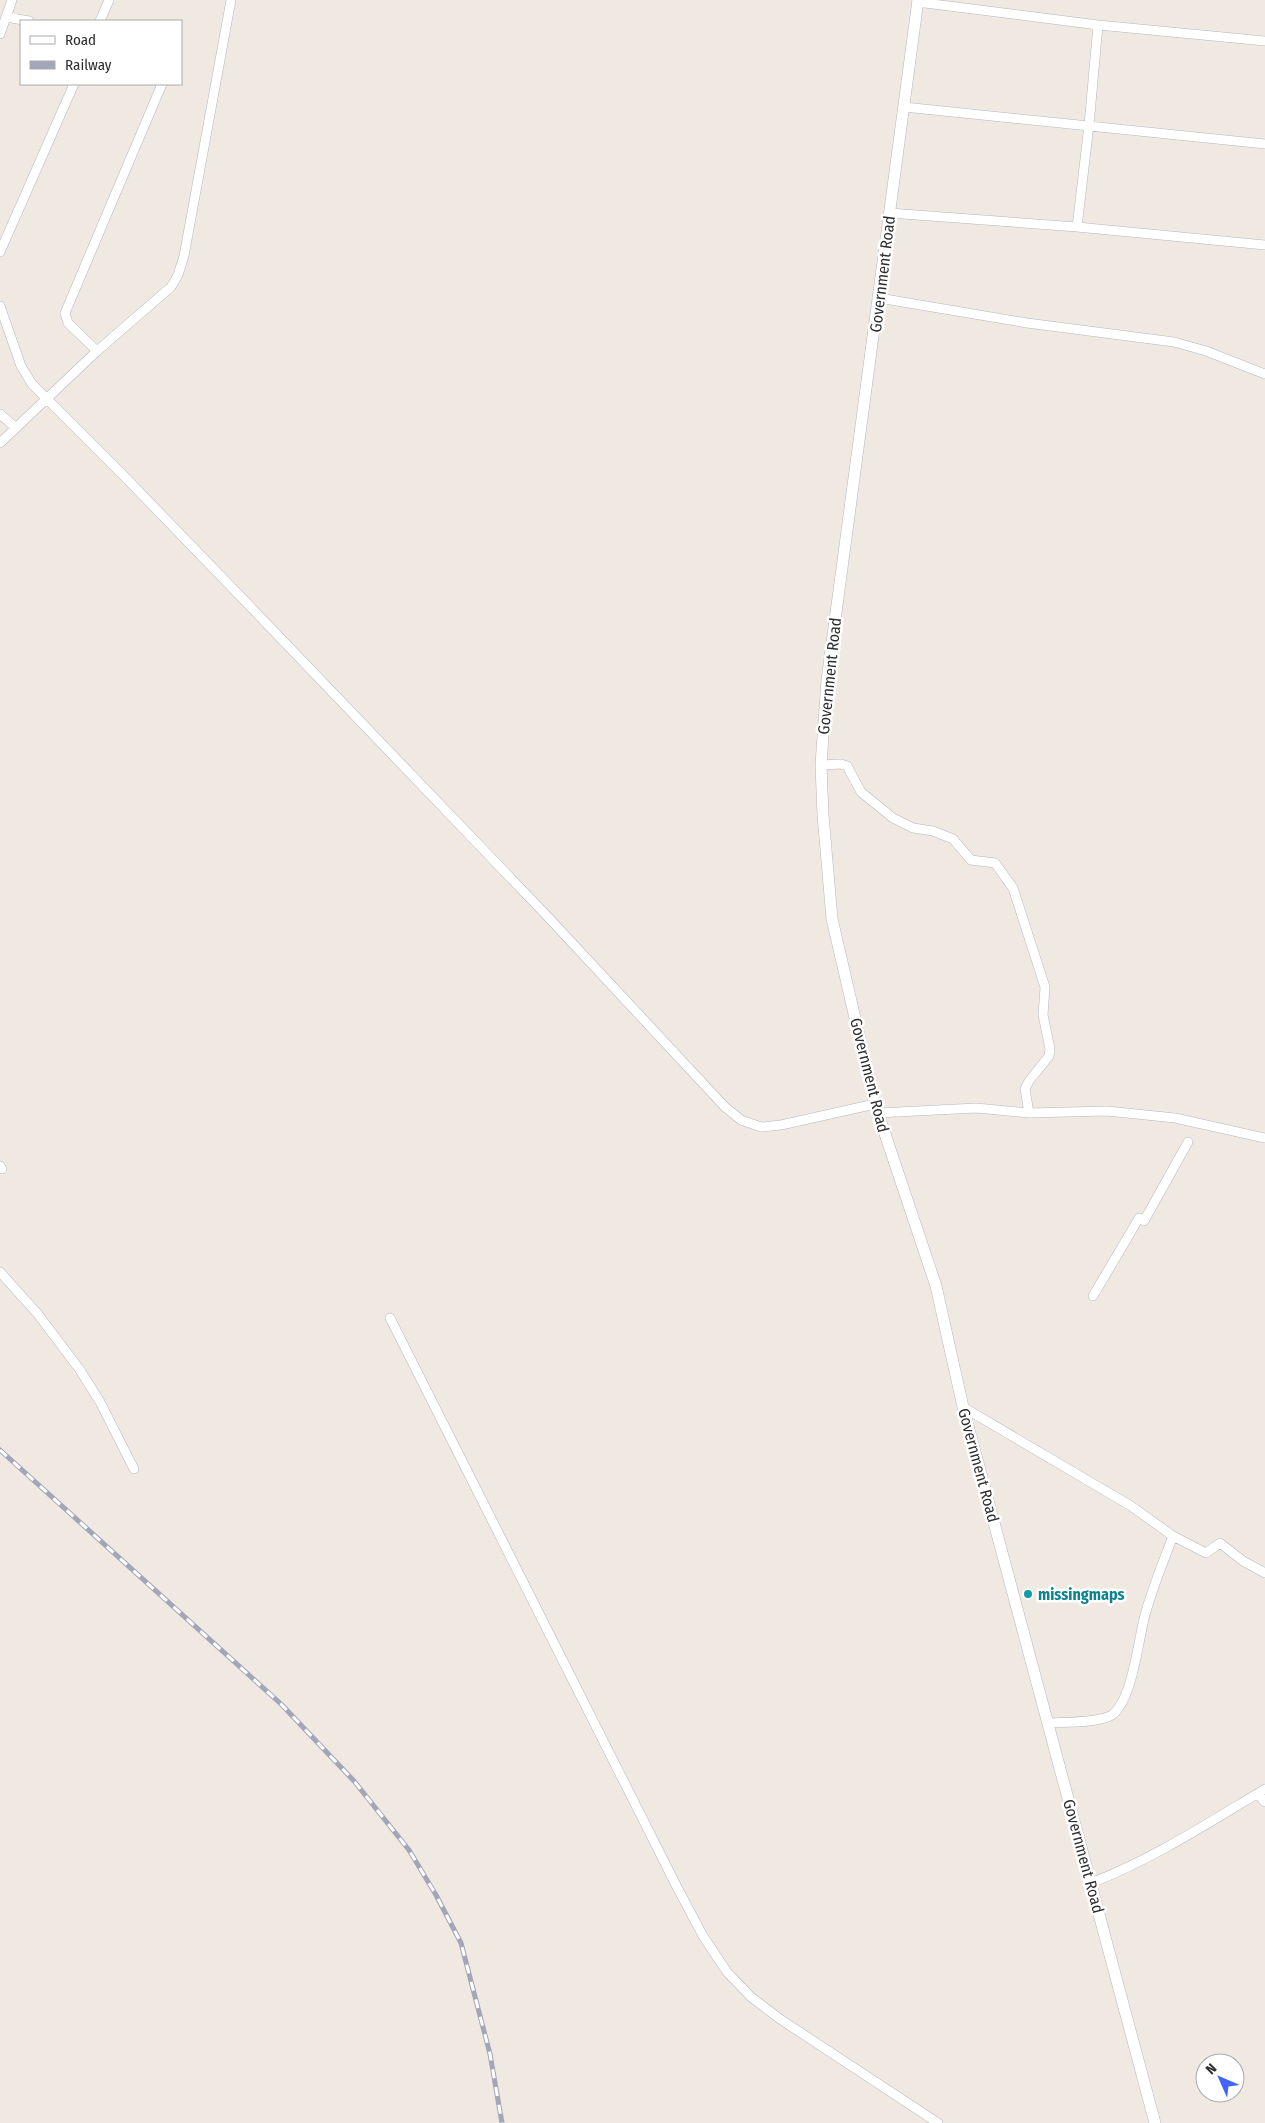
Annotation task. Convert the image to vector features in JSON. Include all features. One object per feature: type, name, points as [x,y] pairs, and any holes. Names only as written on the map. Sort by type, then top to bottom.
[{"type":"street","points":[[0,34],[12,0]]},
{"type":"street","points":[[100,20],[109,0]]},
{"type":"street","points":[[0,443],[97,351],[171,287],[178,275],[184,256],[231,0]]},
{"type":"street","points":[[918,1],[1098,25],[1265,41]]},
{"type":"street","name":"Government Road","points":[[918,1],[827,680],[821,765],[823,815],[832,919],[876,1109],[936,1286],[963,1407],[1155,2123]]},
{"type":"street","points":[[6,17],[23,20]]},
{"type":"street","points":[[1077,227],[1098,25]]},
{"type":"street","points":[[0,252],[74,85]]},
{"type":"street","points":[[97,351],[68,323],[65,313],[162,85]]},
{"type":"street","points":[[904,107],[1265,144]]},
{"type":"street","points":[[889,213],[1077,227],[1265,245]]},
{"type":"street","points":[[879,298],[1044,325],[1174,342],[1206,351],[1265,374]]},
{"type":"street","points":[[0,306],[21,366],[32,384],[548,917],[725,1107],[741,1120],[761,1127],[876,1109],[976,1108],[1029,1113],[1107,1112],[1175,1118],[1265,1138]]},
{"type":"street","points":[[0,414],[16,428]]},
{"type":"street","points":[[821,765],[841,764],[847,766],[861,792],[893,818],[913,828],[932,831],[953,838],[971,860],[995,863],[1010,881],[1045,987],[1043,1015],[1050,1049],[1049,1056],[1025,1089],[1029,1113]]},
{"type":"street","points":[[1092,1296],[1142,1219],[1188,1142]]},
{"type":"street","points":[[0,1272],[37,1313],[80,1370],[100,1402],[134,1469]]},
{"type":"street","points":[[390,1318],[678,1889],[703,1936],[727,1972],[751,1997],[780,2019],[938,2123]]},
{"type":"street","points":[[963,1407],[1131,1506],[1173,1536],[1206,1553],[1220,1543],[1243,1561],[1265,1573]]},
{"type":"street","points":[[1048,1723],[1100,1719],[1111,1716],[1120,1706],[1132,1677],[1146,1611],[1173,1536]]},
{"type":"street","points":[[1091,1883],[1124,1870],[1234,1809],[1261,1791],[1265,1802]]},
{"type":"railway","points":[[0,1450],[281,1704],[354,1781],[409,1850],[436,1895],[461,1943],[490,2054],[502,2123]]},
{"type":"place","name":"missingmaps","points":[[1028,1594]]}]
